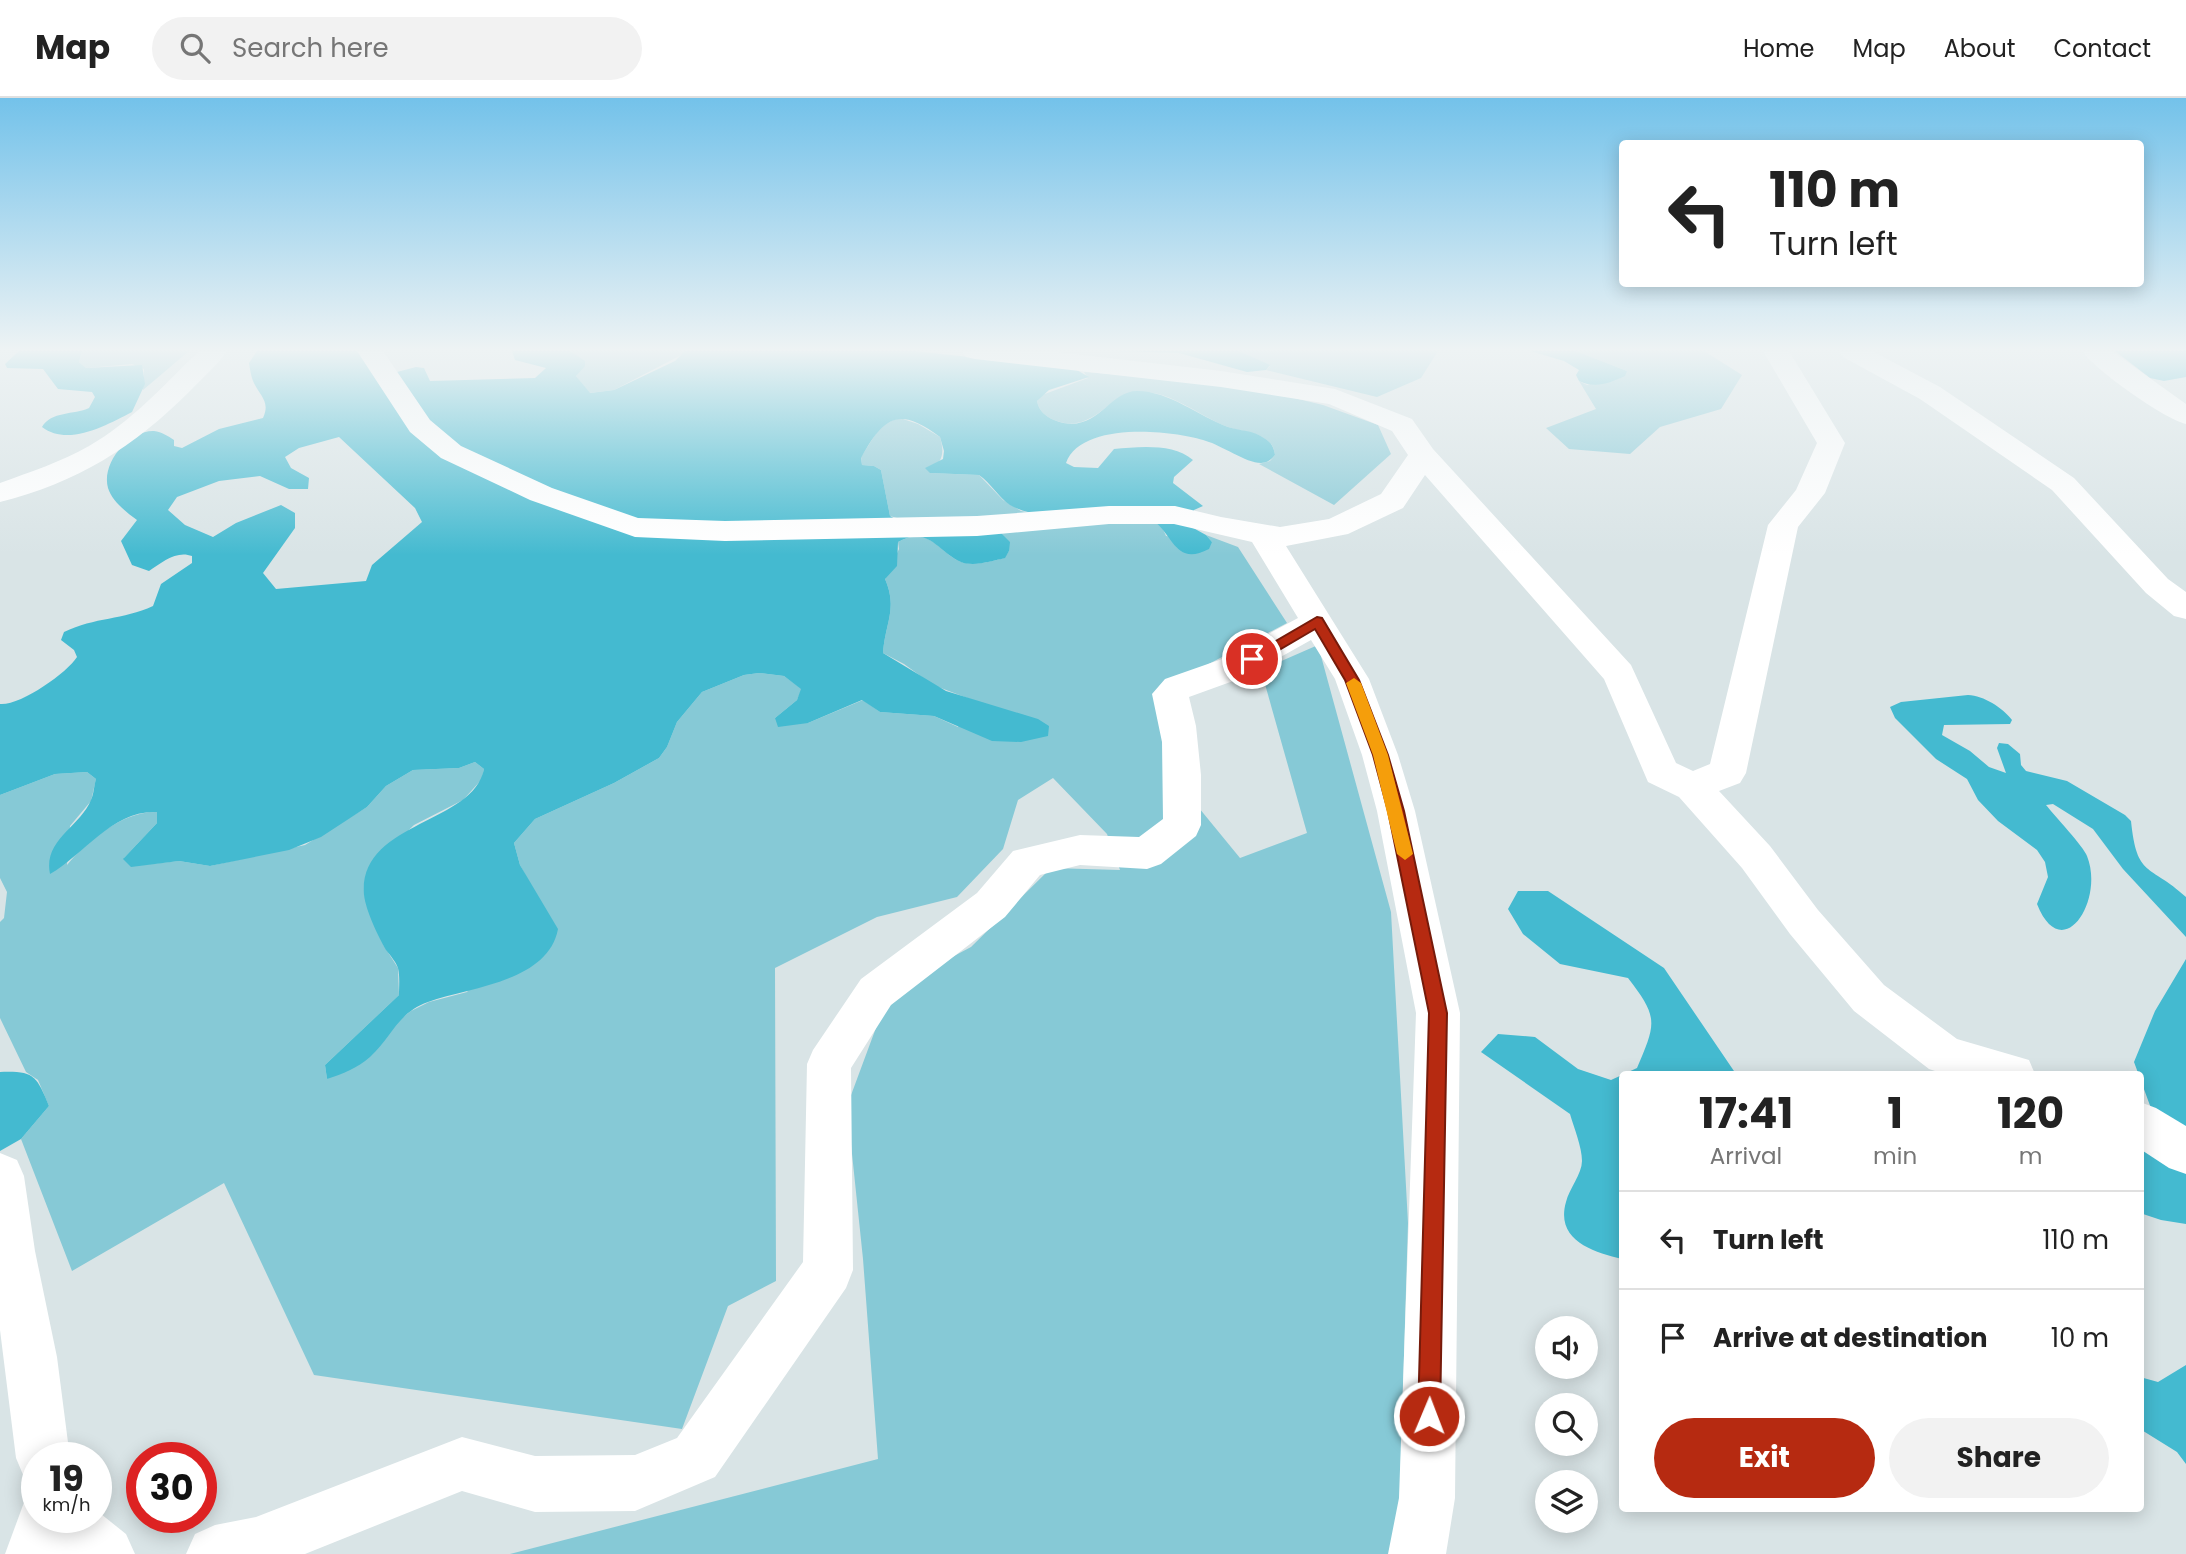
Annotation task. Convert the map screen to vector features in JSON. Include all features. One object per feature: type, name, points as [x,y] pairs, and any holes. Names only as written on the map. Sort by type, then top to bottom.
[{"type":"street","points":[[0,493],[81,462],[111,444],[143,419]]},
{"type":"street","points":[[414,419],[419,426],[451,452],[541,494],[635,527],[725,531],[977,526],[1109,515],[1175,515],[1220,527],[1280,537],[1337,527],[1392,501],[1423,456]]},
{"type":"street","points":[[1388,419],[1402,425],[1423,456],[1619,674],[1661,772],[1692,787],[1756,857],[1804,922],[1870,998],[1945,1055],[2002,1071]]},
{"type":"street","points":[[1692,787],[1727,773],[1783,525],[1810,494],[1831,443],[1817,419]]},
{"type":"street","points":[[1968,419],[2063,484],[2157,586],[2186,608]]},
{"type":"street","points":[[1263,534],[1352,680],[1380,755],[1396,811],[1438,1013],[1427,1498],[1417,1554]]},
{"type":"street","points":[[215,1554],[256,1545],[462,1464],[535,1485],[635,1483],[696,1458],[828,1270],[829,1064],[876,992],[991,905],[1027,862],[1080,850],[1147,853],[1182,825],[1182,765],[1177,715],[1171,694],[1175,687],[1203,681],[1252,659],[1317,621]]},
{"type":"street","points":[[2144,1126],[2186,1152]]},
{"type":"street","points":[[0,1176],[10,1251],[32,1357],[41,1442]]},
{"type":"street","points":[[34,1554],[41,1533]]},
{"type":"street","points":[[80,1533],[106,1554]]},
{"type":"shaded area","points":[[50,419],[119,419],[87,432],[64,435],[52,433],[42,427]]},
{"type":"shaded area","points":[[259,419],[1052,419],[1068,424],[1089,419],[1211,419],[1228,427],[1260,435],[1273,447],[1275,455],[1267,462],[1255,462],[1206,441],[1151,432],[1108,435],[1090,440],[1075,450],[1066,463],[1074,467],[1098,468],[1114,449],[1134,447],[1176,451],[1193,460],[1174,477],[1173,483],[1203,506],[1194,510],[1186,524],[1206,535],[1212,542],[1209,549],[1189,554],[1182,552],[1155,522],[1039,515],[1010,505],[979,475],[930,473],[925,468],[943,459],[940,437],[914,421],[894,420],[885,425],[861,458],[862,465],[881,470],[890,516],[899,521],[998,530],[1010,542],[1005,558],[972,564],[953,558],[925,538],[909,538],[898,542],[897,566],[885,579],[891,608],[883,653],[946,691],[1038,719],[1049,726],[1048,736],[1021,742],[992,741],[934,716],[880,712],[862,700],[808,723],[778,727],[775,718],[797,700],[801,689],[784,676],[759,673],[744,675],[702,692],[677,722],[667,747],[659,758],[614,783],[535,819],[514,843],[520,865],[558,929],[551,947],[539,961],[505,980],[428,1002],[409,1012],[370,1057],[350,1070],[327,1079],[325,1065],[399,995],[398,968],[379,938],[365,901],[367,871],[379,852],[396,837],[460,802],[475,787],[484,769],[475,762],[459,768],[413,770],[386,786],[367,807],[321,837],[289,850],[210,866],[179,861],[131,867],[123,859],[157,823],[157,812],[141,813],[113,825],[50,874],[52,852],[86,810],[96,779],[87,772],[55,774],[0,795],[0,704],[31,694],[72,664],[77,657],[74,650],[61,640],[64,632],[153,606],[161,584],[192,563],[192,556],[181,555],[170,558],[149,571],[132,565],[121,541],[137,520],[116,502],[108,488],[107,478],[113,459],[127,442],[145,432],[162,433],[174,440],[174,446],[182,448],[219,429]],"holes":[[[339,437],[415,508],[422,522],[372,565],[366,581],[276,589],[263,573],[295,528],[295,513],[281,505],[236,523],[213,537],[185,525],[168,510],[177,497],[219,481],[260,476],[289,489],[308,489],[309,478],[291,468],[285,457],[299,448]]]},
{"type":"shaded area","points":[[903,419],[940,437],[941,457],[930,473],[979,475],[1003,500],[1021,511],[1053,517],[1155,522],[1162,527],[1166,536],[1212,542],[1206,535],[1238,547],[1287,623],[1161,689],[1181,786],[1240,858],[1307,833],[1261,670],[1318,645],[1391,912],[1408,1223],[1398,1554],[510,1554],[878,1459],[863,1259],[847,1106],[890,990],[971,947],[1051,868],[1120,870],[1107,834],[1053,778],[1018,800],[1003,849],[957,897],[877,917],[775,968],[776,1281],[728,1306],[682,1429],[314,1375],[224,1183],[72,1271],[21,1139],[49,1106],[38,1080],[26,1072],[0,1018],[0,922],[4,918],[7,892],[0,878],[0,795],[55,774],[87,772],[96,779],[91,801],[70,826],[67,865],[107,829],[132,816],[157,812],[157,823],[124,858],[131,866],[179,861],[210,866],[305,845],[367,807],[386,786],[413,770],[459,768],[475,762],[484,769],[482,779],[463,800],[414,825],[368,869],[364,894],[384,946],[398,968],[399,995],[325,1065],[327,1079],[386,1037],[395,1023],[411,1011],[429,1002],[467,992],[537,897],[520,865],[514,843],[535,819],[614,783],[659,758],[667,747],[677,722],[702,692],[744,675],[759,673],[784,676],[802,689],[797,700],[775,718],[808,723],[863,700],[880,712],[934,716],[958,727],[970,699],[933,685],[883,653],[891,608],[885,579],[899,549],[898,542],[910,537],[929,539],[957,560],[966,563],[1004,558],[1009,551],[890,516],[881,470],[862,465],[861,457],[882,424]]},
{"type":"shaded area","points":[[1052,419],[1088,419],[1074,423]]},
{"type":"shaded area","points":[[1211,419],[1361,419],[1378,425],[1391,454],[1334,505],[1259,464],[1270,461],[1275,455],[1270,443],[1263,438]]},
{"type":"shaded area","points":[[1570,419],[1687,419],[1660,427],[1630,454],[1569,449],[1546,428]]},
{"type":"shaded area","points":[[1968,695],[1998,707],[2012,720],[2010,724],[1944,725],[1942,735],[1970,751],[1989,767],[2006,773],[1997,748],[1999,743],[2008,744],[2020,754],[2021,765],[2026,771],[2067,781],[2125,815],[2131,821],[2141,862],[2186,897],[2186,937],[2123,869],[2093,829],[2053,804],[2046,805],[2085,852],[2091,874],[2086,908],[2078,920],[2069,928],[2058,929],[2047,922],[2037,904],[2048,877],[2045,862],[2037,850],[1998,821],[1978,800],[1967,779],[1936,759],[1895,718],[1890,707],[1901,702]]},
{"type":"shaded area","points":[[1518,891],[1548,891],[1664,968],[1734,1071],[1630,1071],[1637,1068],[1648,1041],[1651,1021],[1645,1003],[1628,978],[1560,964],[1523,934],[1508,909]]},
{"type":"shaded area","points":[[2186,959],[2186,1224],[2144,1214],[2144,1110],[2152,1111],[2144,1089],[2144,1071],[2137,1071],[2134,1062],[2155,1011]]},
{"type":"shaded area","points":[[1498,1034],[1535,1037],[1578,1069],[1611,1080],[1619,1076],[1619,1258],[1579,1242],[1566,1226],[1566,1202],[1582,1161],[1570,1114],[1481,1052]]},
{"type":"shaded area","points":[[0,1072],[27,1074],[32,1077],[41,1087],[49,1106],[21,1139],[0,1151]]},
{"type":"shaded area","points":[[2186,1365],[2186,1464],[2177,1452],[2144,1431],[2144,1378],[2158,1382]]},
{"type":"slow traffic","points":[[1354,683],[1380,755],[1405,854]]},
{"type":"route","points":[[1252,659],[1289,640],[1317,621],[1352,680],[1380,755],[1396,811],[1438,1013],[1429,1416]]}]
